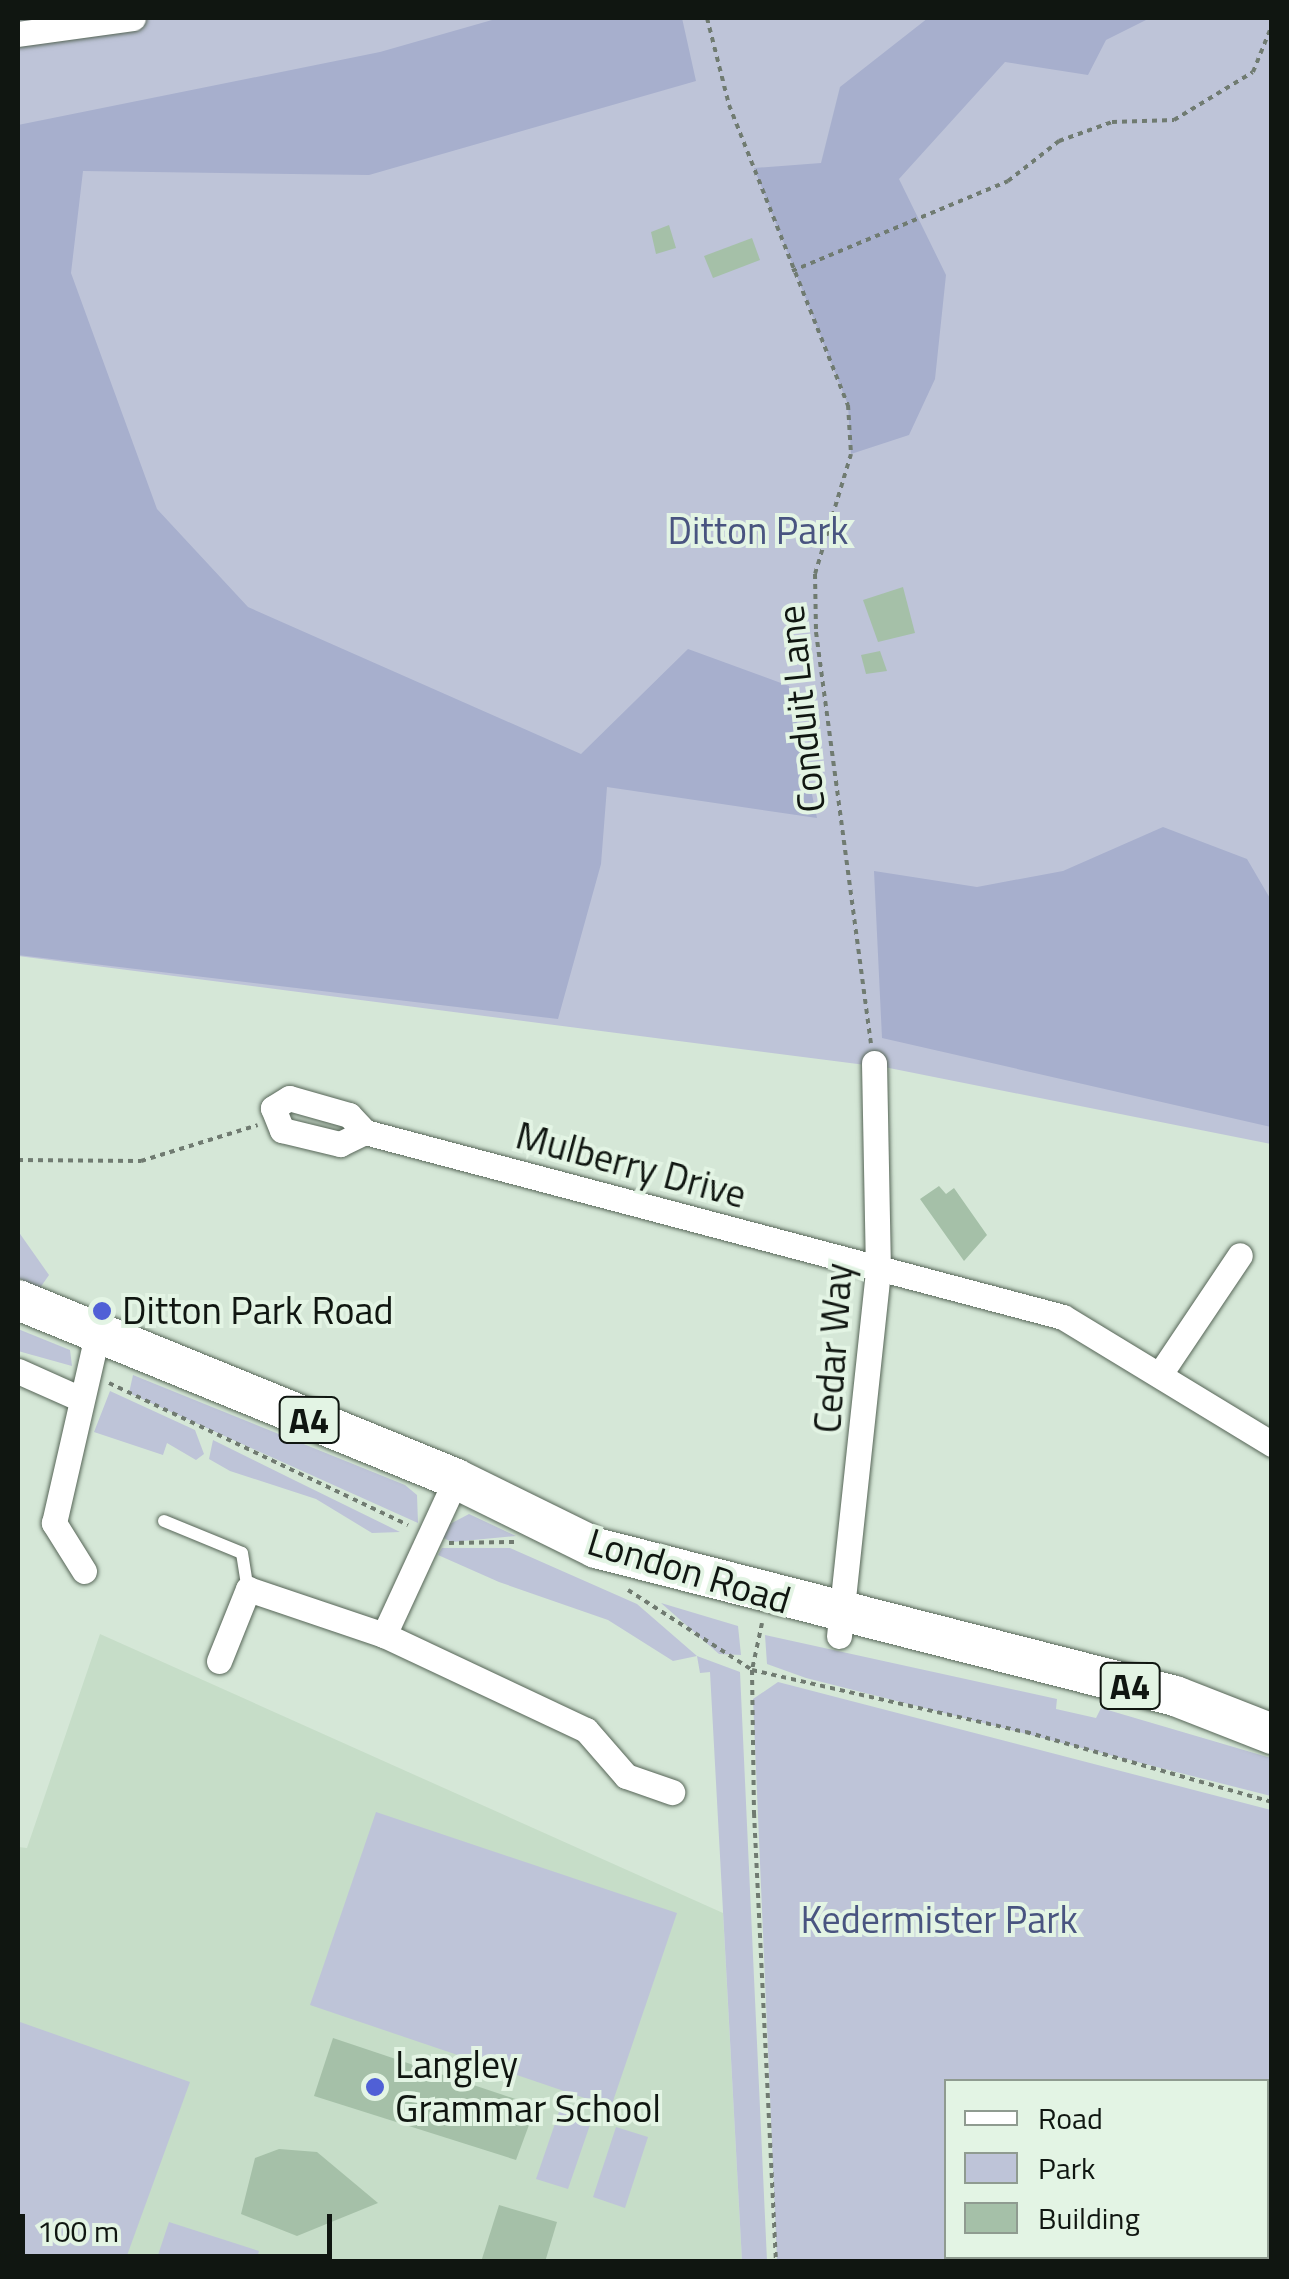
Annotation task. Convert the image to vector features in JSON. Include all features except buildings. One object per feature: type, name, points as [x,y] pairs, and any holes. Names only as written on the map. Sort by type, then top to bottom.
[{"type":"main road","name":"London Road","points":[[18,1300],[88,1370],[456,1478],[604,1565],[713,1606],[842,1627],[934,1660],[983,1651],[1174,1696],[1272,1734]]},
{"type":"street","points":[[18,34],[133,18]]},
{"type":"street","name":"Cedar Way","points":[[842,1627],[878,1271],[874,1063]]},
{"type":"street","name":"Mulberry Drive","points":[[272,1120],[340,1144],[365,1132],[1063,1317],[1272,1444]]},
{"type":"street","points":[[1160,1374],[1240,1255]]},
{"type":"street","points":[[18,1370],[88,1370],[54,1523],[84,1571]]},
{"type":"street","points":[[384,1635],[456,1478]]},
{"type":"street","points":[[219,1661],[248,1590],[384,1635],[586,1730],[626,1776],[672,1792]]},
{"type":"lane","points":[[164,1521],[242,1553],[248,1590]]},
{"type":"path","name":"Conduit Lane","points":[[707,18],[792,271],[848,405],[851,454],[815,574],[816,632],[874,1063]]},
{"type":"path","points":[[792,271],[1008,181],[1059,141],[1112,122],[1174,120],[1253,72],[1272,25]]},
{"type":"path","points":[[18,1160],[141,1162],[272,1120]]},
{"type":"path","points":[[88,1370],[455,1546],[521,1542]]},
{"type":"path","points":[[604,1565],[752,1670],[1026,1732],[1272,1802]]},
{"type":"path","points":[[759,1632],[752,1670],[776,2262]]},
{"type":"shaded area","points":[[499,18],[682,18],[696,81],[369,175],[83,171],[71,273],[157,509],[248,607],[581,754],[688,649],[789,686],[817,818],[607,787],[601,864],[558,1019],[18,955],[18,125],[380,52]]},
{"type":"shaded area","points":[[928,18],[1150,18],[1106,40],[1088,75],[1005,62],[899,179],[946,275],[935,379],[909,435],[851,454],[848,405],[754,168],[821,163],[840,87]]},
{"type":"shaded area","points":[[1163,827],[1247,859],[1271,900],[1271,1127],[882,1038],[874,871],[977,887],[1063,871]]},
{"type":"shaded area","name":"Langley Grammar School","points":[[100,1634],[723,1913],[742,2261],[18,2262],[18,1847],[27,1848]]},
{"type":"green space","name":"Ditton Park","points":[[19,18],[1271,18],[1271,1144],[889,1068],[18,956]]},
{"type":"green space","points":[[18,1231],[49,1275],[40,1288],[18,1278]]},
{"type":"green space","points":[[18,1329],[70,1350],[72,1366],[18,1351]]},
{"type":"green space","points":[[133,1375],[405,1485],[417,1495],[418,1523],[129,1393]]},
{"type":"green space","points":[[110,1391],[195,1430],[204,1454],[196,1460],[167,1443],[163,1455],[94,1432]]},
{"type":"green space","points":[[213,1440],[400,1532],[372,1533],[316,1499],[230,1471],[209,1459]]},
{"type":"green space","points":[[469,1514],[516,1536],[452,1542],[433,1533]]},
{"type":"green space","points":[[442,1548],[510,1548],[637,1604],[697,1656],[673,1661],[608,1620],[499,1582],[438,1555]]},
{"type":"green space","points":[[661,1603],[738,1626],[741,1655],[719,1654]]},
{"type":"green space","points":[[765,1635],[1057,1699],[1056,1709],[1096,1718],[1101,1708],[1271,1758],[1271,1796],[806,1678],[767,1664]]},
{"type":"green space","points":[[697,1656],[740,1672],[767,2261],[742,2261],[710,1672],[700,1673]]},
{"type":"green space","name":"Kedermister Park","points":[[778,1682],[1271,1810],[1271,2261],[777,2261],[753,1699]]},
{"type":"green space","points":[[376,1812],[677,1913],[611,2107],[310,2005]]},
{"type":"green space","points":[[20,2022],[190,2082],[125,2261],[18,2261]]},
{"type":"green space","points":[[560,2109],[592,2119],[568,2189],[536,2179]]},
{"type":"green space","points":[[616,2127],[648,2137],[625,2208],[593,2197]]},
{"type":"green space","points":[[169,2222],[259,2251],[256,2261],[156,2261]]},
{"type":"place","name":"Ditton Park Road","points":[[102,1311]]},
{"type":"place","name":"Langley Grammar School","points":[[375,2087]]}]
